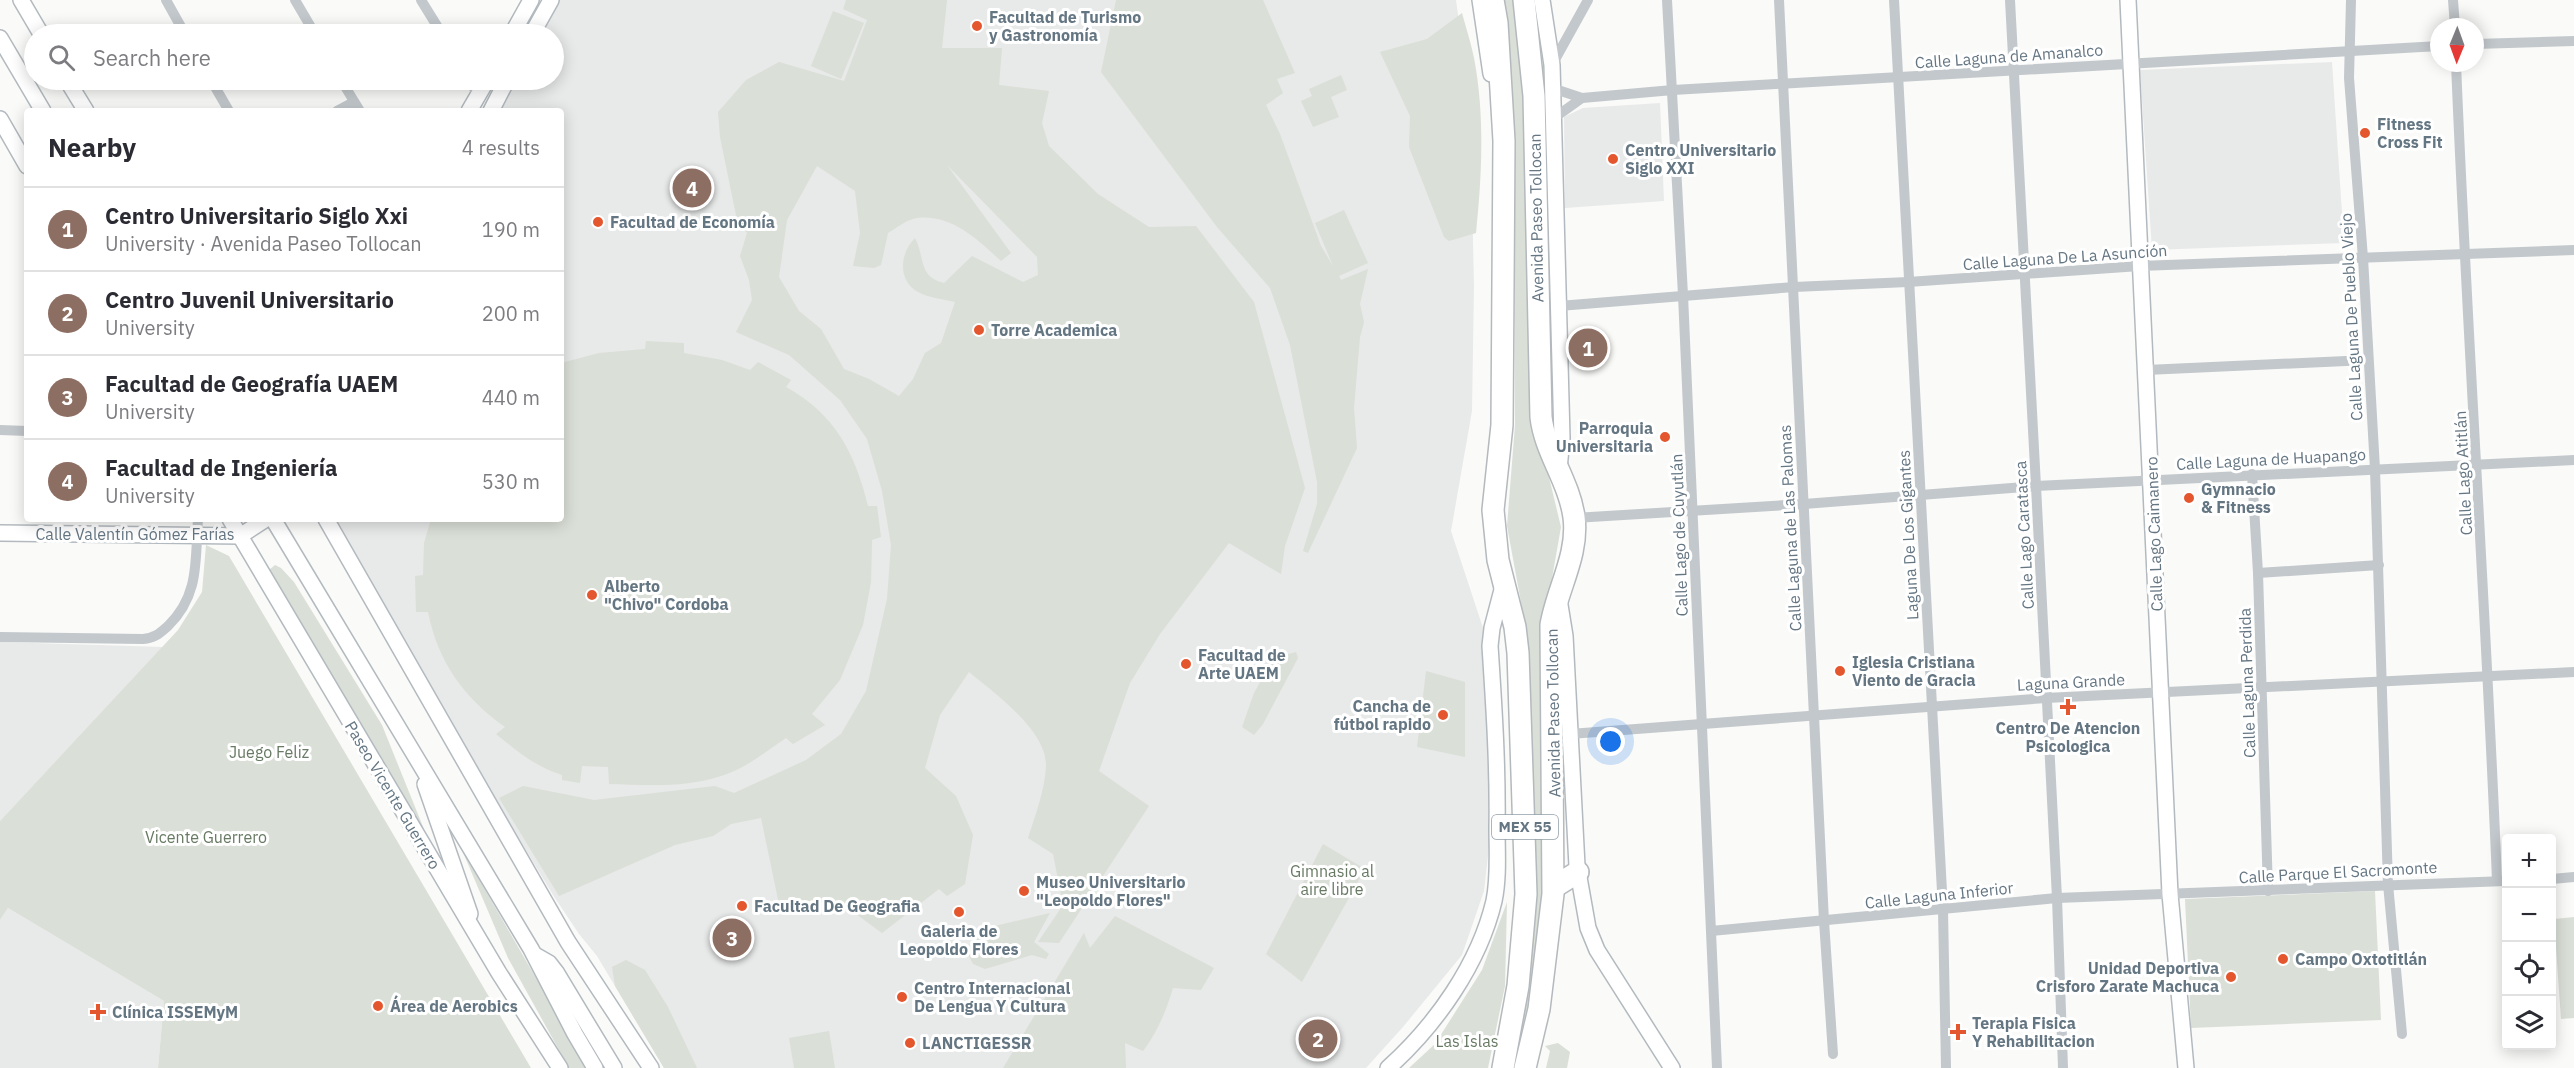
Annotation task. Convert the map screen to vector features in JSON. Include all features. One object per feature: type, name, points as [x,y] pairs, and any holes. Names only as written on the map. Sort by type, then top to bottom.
[{"type":"highway","name":"Avenida Paseo Tollocan","points":[[1493,0],[1497,23],[1504,141],[1502,425],[1493,510],[1498,560],[1513,620],[1518,653],[1526,894],[1518,986],[1503,1068]]},
{"type":"highway","name":"Avenida Paseo Tollocan","points":[[1525,1068],[1546,960],[1554,887],[1551,625],[1558,594],[1573,549],[1574,518],[1559,469],[1546,444],[1541,417],[1533,96],[1533,2]]},
{"type":"highway","points":[[1554,887],[1578,872]]},
{"type":"main road","points":[[21,0],[35,24]]},
{"type":"main road","points":[[518,24],[531,0]]},
{"type":"main road","points":[[538,24],[551,0]]},
{"type":"main road","name":"Avenida Paseo Tollocan","points":[[1480,0],[1490,67],[1496,151],[1492,407],[1498,466]]},
{"type":"main road","name":"Calle Lago Caimanero","points":[[2128,0],[2170,894],[2186,1068]]},
{"type":"main road","name":"Avenida Paseo Tollocan","points":[[1533,2],[1552,65],[1562,438],[1559,469]]},
{"type":"main road","points":[[0,38],[24,79]]},
{"type":"main road","points":[[31,90],[41,108]]},
{"type":"main road","points":[[73,90],[84,108]]},
{"type":"main road","points":[[472,108],[481,90]]},
{"type":"main road","points":[[492,108],[502,90]]},
{"type":"main road","points":[[0,119],[24,161]]},
{"type":"main road","name":"Paseo Vicente Guerrero","points":[[232,522],[476,935],[560,1068]]},
{"type":"main road","name":"Calle Valentín Gómez Farías","points":[[0,533],[240,536],[261,522]]},
{"type":"main road","points":[[275,522],[535,955],[595,1068]]},
{"type":"main road","points":[[328,522],[568,942],[651,1068]]},
{"type":"main road","points":[[1388,1068],[1438,1013],[1460,979],[1482,937],[1494,900],[1497,876],[1498,767],[1490,646],[1492,628],[1503,586]]},
{"type":"main road","points":[[1558,594],[1565,636],[1578,872],[1588,928],[1597,950],[1672,1068]]},
{"type":"main road","points":[[412,750],[455,867],[476,935]]},
{"type":"main road","points":[[535,955],[549,963],[556,972],[614,1068]]},
{"type":"street","points":[[166,0],[179,24]]},
{"type":"street","points":[[295,0],[309,24]]},
{"type":"street","points":[[421,0],[436,24]]},
{"type":"street","points":[[1552,65],[1588,0]]},
{"type":"street","name":"Calle Lago de Cuyutlán","points":[[1667,0],[1683,295],[1717,1068]]},
{"type":"street","name":"Calle Laguna de Las Palomas","points":[[1779,0],[1824,921],[1833,1054]]},
{"type":"street","name":"Laguna De Los Gigantes","points":[[1894,0],[1943,910],[1946,1068]]},
{"type":"street","name":"Calle Lago Caratasca","points":[[2010,0],[2057,898],[2062,1068]]},
{"type":"street","name":"Calle Laguna De Pueblo Viejo","points":[[2351,0],[2349,78],[2363,258],[2375,469],[2388,884],[2402,1034]]},
{"type":"street","points":[[2453,0],[2454,18]]},
{"type":"street","points":[[2484,44],[2574,41]]},
{"type":"street","name":"Calle Laguna de Amanalco","points":[[1552,88],[1582,98],[1673,90],[2430,47]]},
{"type":"street","name":"Calle Lago Atitlán","points":[[2456,72],[2464,255],[2502,881]]},
{"type":"street","points":[[217,90],[227,108]]},
{"type":"street","points":[[347,90],[357,106]]},
{"type":"street","points":[[475,90],[478,95]]},
{"type":"street","points":[[1554,118],[1582,98]]},
{"type":"street","name":"Calle Laguna De La Asunción","points":[[1559,306],[1794,287],[1908,282],[2140,266],[2574,250]]},
{"type":"street","points":[[2146,370],[2368,360]]},
{"type":"street","points":[[0,430],[24,431]]},
{"type":"street","name":"Calle Laguna de Huapango","points":[[1574,518],[2152,479],[2574,460]]},
{"type":"street","name":"Calle Laguna Perdida","points":[[2252,474],[2259,573],[2268,891]]},
{"type":"street","points":[[0,638],[143,639],[158,635],[178,615],[188,599],[196,571],[198,522]]},
{"type":"street","points":[[2259,573],[2379,565]]},
{"type":"street","name":"Laguna Grande","points":[[1570,734],[2046,698],[2574,672]]},
{"type":"street","points":[[2556,879],[2574,878]]},
{"type":"street","name":"Calle Parque El Sacromonte","points":[[2170,894],[2502,881]]},
{"type":"street","name":"Calle Laguna Inferior","points":[[1711,931],[2057,898],[2170,894]]},
{"type":"shaded area","points":[[559,0],[1456,0],[1470,103],[1474,286],[1472,411],[1451,531],[1486,637],[1489,847],[1484,891],[1462,955],[1366,1068],[664,1068],[597,956],[553,895],[328,522],[564,522],[564,108],[502,108],[511,90],[564,90],[564,24],[546,24]]},
{"type":"shaded area","points":[[2332,62],[2344,243],[2152,250],[2140,70]]},
{"type":"shaded area","name":"Centro Universitario Siglo XXI","points":[[1660,103],[1664,201],[1565,208],[1564,117],[1583,108]]},
{"type":"shaded area","points":[[0,642],[163,647],[0,821]]},
{"type":"shaded area","points":[[8,908],[164,1001],[158,1068],[0,1068],[0,920]]},
{"type":"green space","points":[[846,0],[947,0],[942,48],[1002,48],[999,85],[1049,91],[1042,123],[1049,146],[1098,194],[1149,227],[1196,226],[1254,302],[1305,488],[1285,546],[1281,574],[1229,543],[1160,634],[1130,683],[1099,771],[1149,806],[1059,943],[1038,942],[1063,905],[1053,854],[1028,838],[1044,784],[1046,766],[1044,752],[1029,726],[1017,713],[969,672],[940,715],[925,768],[956,796],[973,835],[965,884],[947,896],[939,889],[882,933],[845,906],[823,902],[780,909],[761,818],[731,824],[713,836],[675,845],[559,896],[499,798],[523,786],[594,800],[715,786],[734,793],[806,760],[841,734],[866,691],[887,599],[891,545],[882,491],[867,439],[840,400],[789,355],[736,332],[752,300],[749,280],[740,256],[747,233],[737,220],[720,137],[718,112],[746,80],[779,62],[844,81],[867,20],[843,9]],"holes":[[[947,165],[1037,257],[1038,275],[1023,282],[972,256],[944,283],[936,280],[926,271],[915,238],[906,251],[904,259],[904,274],[907,281],[911,287],[922,294],[955,302],[941,343],[925,353],[913,379],[899,396],[869,379],[844,369],[821,329],[799,311],[779,277],[787,220],[817,166],[855,191],[860,233],[853,266],[874,268],[881,265],[888,233],[917,218],[930,218],[953,224],[974,237],[1001,261],[1011,253]]]},
{"type":"green space","points":[[1116,0],[1263,0],[1295,73],[1277,79],[1283,93],[1266,105],[1280,134],[1321,246],[1333,266],[1315,223],[1344,210],[1368,263],[1339,276],[1341,280],[1368,269],[1360,304],[1364,322],[1360,337],[1354,408],[1357,448],[1308,553],[1303,551],[1317,504],[1317,482],[1290,345],[1270,288],[1217,227],[1101,72]]},
{"type":"green space","points":[[1501,0],[1517,0],[1521,36],[1538,432],[1561,527],[1543,629],[1543,959],[1518,1068],[1508,1068],[1532,913],[1527,635],[1507,526],[1515,425],[1514,190]]},
{"type":"green space","points":[[833,11],[864,23],[841,79],[811,66]]},
{"type":"green space","points":[[1462,13],[1474,58],[1480,101],[1480,190],[1476,233],[1449,241],[1444,237],[1409,147],[1410,116],[1380,52],[1427,39]]},
{"type":"green space","points":[[1341,75],[1347,90],[1331,97],[1339,117],[1313,127],[1301,101],[1312,96],[1309,89]]},
{"type":"green space","points":[[646,341],[684,343],[684,353],[722,360],[750,370],[758,362],[791,380],[786,387],[818,410],[830,423],[849,452],[857,469],[868,506],[877,506],[881,537],[872,540],[871,582],[863,625],[840,680],[812,714],[825,725],[793,744],[786,738],[755,760],[730,773],[708,780],[666,785],[609,784],[608,767],[582,766],[580,783],[562,780],[562,775],[535,763],[496,734],[505,727],[490,716],[465,691],[438,647],[428,612],[416,612],[415,576],[423,575],[424,543],[430,522],[564,522],[564,362],[599,353],[645,349]]},
{"type":"green space","name":"Vicente Guerrero","points":[[206,545],[229,556],[531,1068],[158,1068],[164,1001],[8,908],[0,920],[0,821],[178,630],[202,592]]},
{"type":"green space","points":[[275,565],[294,582],[382,725],[436,859],[269,570]]},
{"type":"green space","points":[[1296,652],[1298,658],[1263,724],[1254,735],[1242,727],[1254,693],[1274,658]]},
{"type":"green space","name":"Cancha de fútbol rapido","points":[[1426,671],[1465,682],[1465,757],[1417,747]]},
{"type":"green space","name":"Gimnasio al aire libre","points":[[1323,844],[1365,869],[1302,982],[1266,954]]},
{"type":"green space","points":[[462,850],[588,1068],[569,1068],[508,958]]},
{"type":"green space","name":"Campo Oxtotitlán","points":[[2375,891],[2381,1020],[2191,1028],[2185,899]]},
{"type":"green space","name":"Las Islas","points":[[1507,902],[1505,986],[1488,1068],[1409,1068],[1435,1044],[1482,970]]},
{"type":"green space","points":[[1050,913],[1034,942],[1049,954],[1046,959],[1032,955],[985,969],[973,964],[968,954],[974,931]]},
{"type":"green space","points":[[1115,916],[1214,968],[1201,990],[1173,988],[1161,1021],[1143,1051],[1125,1043],[1126,1068],[1003,1068],[1084,933],[1090,948]]},
{"type":"green space","points":[[2574,917],[2574,1018],[2561,1019],[2556,919]]},
{"type":"green space","points":[[626,960],[645,970],[668,1007],[697,1068],[664,1068],[615,986],[612,967]]},
{"type":"green space","points":[[829,1031],[835,1068],[794,1068],[789,1038]]},
{"type":"green space","points":[[1558,1043],[1570,1052],[1567,1068],[1546,1068],[1550,1051],[1545,1046]]},
{"type":"place","name":"Facultad de Turismo y Gastronomía","points":[[977,26]]},
{"type":"place","name":"Fitness Cross Fit","points":[[2365,133]]},
{"type":"place","name":"Centro Universitario Siglo XXI","points":[[1613,159]]},
{"type":"place","name":"Facultad de Ingeniería","points":[[692,188]]},
{"type":"place","name":"Facultad de Economía","points":[[598,222]]},
{"type":"place","name":"Torre Academica","points":[[979,330]]},
{"type":"place","name":"Centro Universitario Siglo Xxi","points":[[1588,348]]},
{"type":"place","name":"Parroquia Universitaria","points":[[1665,437]]},
{"type":"place","name":"Gymnacio & Fitness","points":[[2189,498]]},
{"type":"place","name":"Alberto \"Chivo\" Cordoba","points":[[592,595]]},
{"type":"place","name":"Facultad de Arte UAEM","points":[[1186,664]]},
{"type":"place","name":"Iglesia Cristiana Viento de Gracia","points":[[1840,671]]},
{"type":"place","name":"Centro De Atencion Psicologica","points":[[2068,707]]},
{"type":"place","name":"Cancha de fútbol rapido","points":[[1443,715]]},
{"type":"place","name":"Museo Universitario \"Leopoldo Flores\"","points":[[1024,891]]},
{"type":"place","name":"Facultad De Geografia","points":[[742,906]]},
{"type":"place","name":"Galeria de Leopoldo Flores","points":[[959,912]]},
{"type":"place","name":"Facultad de Geografía UAEM","points":[[732,938]]},
{"type":"place","name":"Campo Oxtotitlán","points":[[2283,959]]},
{"type":"place","name":"Unidad Deportiva Crisforo Zarate Machuca","points":[[2231,977]]},
{"type":"place","name":"Centro Internacional De Lengua Y Cultura","points":[[902,997]]},
{"type":"place","name":"Área de Aerobics","points":[[378,1006]]},
{"type":"place","name":"Clínica ISSEMyM","points":[[98,1012]]},
{"type":"place","name":"Terapia Fisica Y Rehabilitacion","points":[[1958,1032]]},
{"type":"place","name":"Centro Juvenil Universitario","points":[[1318,1039]]},
{"type":"place","name":"LANCTIGESSR","points":[[910,1043]]},
{"type":"park label","name":"Juego Feliz","points":[[269,752]]}]
